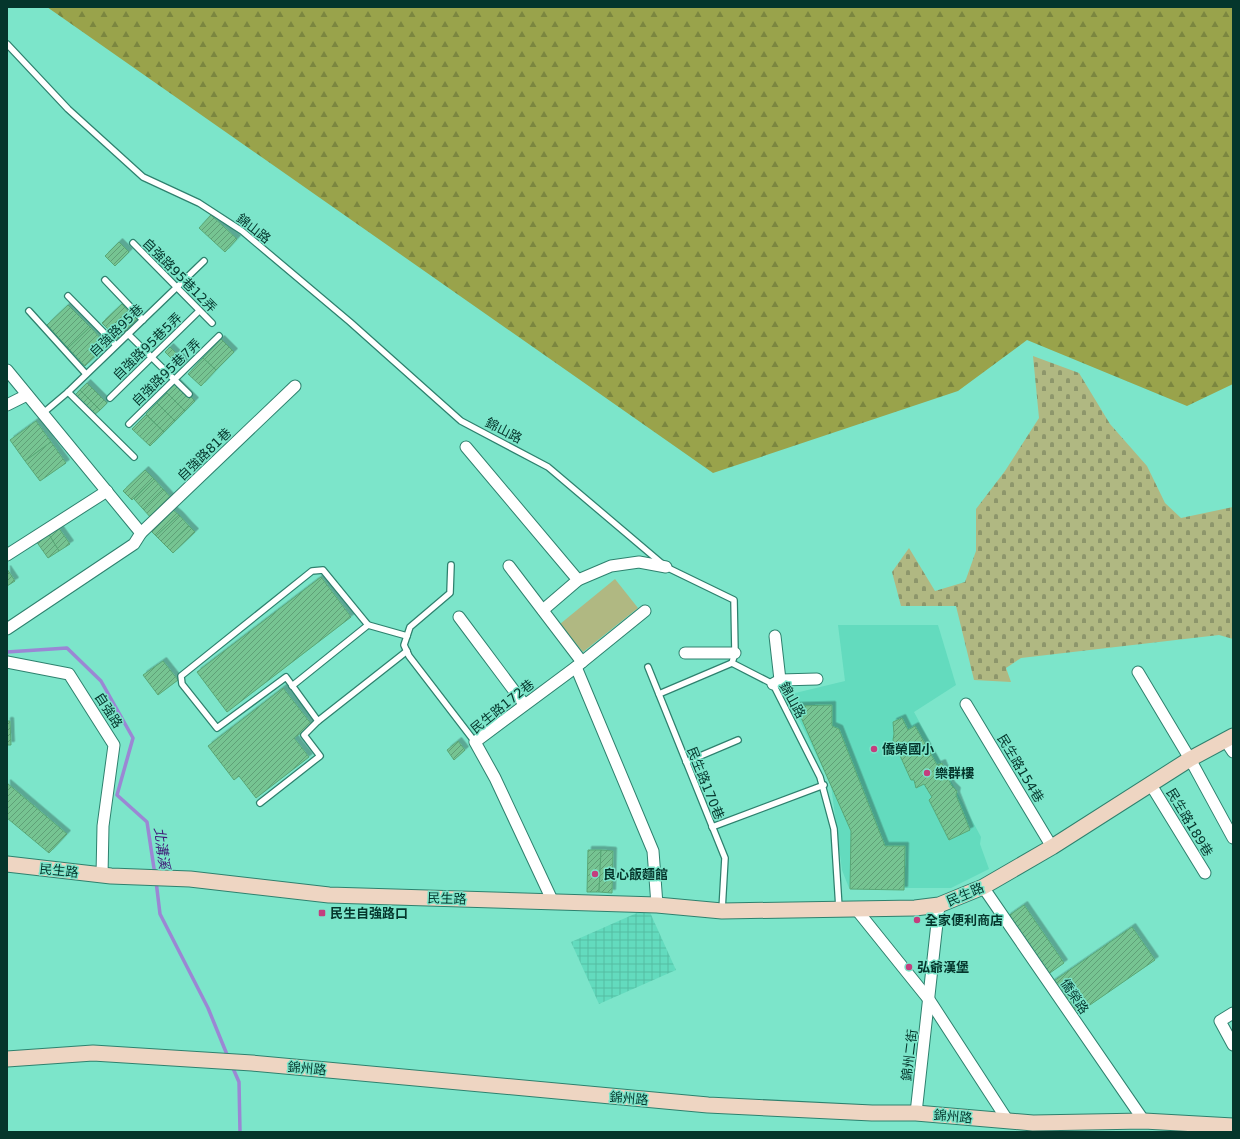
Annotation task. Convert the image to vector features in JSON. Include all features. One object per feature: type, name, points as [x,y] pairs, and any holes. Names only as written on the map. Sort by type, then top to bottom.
[{"type":"street","points":[[7,370],[141,533]]},
{"type":"street","name":"自強路81巷","points":[[7,629],[134,544],[141,533],[295,386]]},
{"type":"street","points":[[7,405],[27,395]]},
{"type":"street","points":[[466,447],[578,580]]},
{"type":"street","points":[[7,555],[107,491]]},
{"type":"street","points":[[543,610],[578,580],[611,566],[639,562],[666,567]]},
{"type":"street","points":[[509,566],[543,610],[579,664],[653,851],[657,905]]},
{"type":"street","name":"民生路172巷","points":[[553,902],[495,778],[475,742],[579,664],[645,611]]},
{"type":"street","points":[[458,617],[524,704]]},
{"type":"street","points":[[775,636],[777,682],[817,679]]},
{"type":"street","points":[[685,653],[734,658]]},
{"type":"street","name":"自強路","points":[[7,662],[69,674],[114,745],[103,826],[106,875]]},
{"type":"street","points":[[1138,672],[1190,759],[1233,838]]},
{"type":"street","name":"民生路154巷","points":[[966,704],[1052,846]]},
{"type":"street","name":"民生路","points":[[7,864],[106,875],[190,878],[329,895],[657,905],[722,911],[915,908],[939,905],[983,887],[1151,785],[1190,759],[1230,743]]},
{"type":"street","name":"民生路189巷","points":[[1151,785],[1205,873]]},
{"type":"street","name":"僑榮路","points":[[983,887],[1144,1121]]},
{"type":"street","points":[[930,1001],[939,905]]},
{"type":"street","points":[[856,909],[930,1001],[1008,1121]]},
{"type":"street","name":"錦州二街","points":[[916,1113],[930,1001]]},
{"type":"street","points":[[1233,1014],[1220,1021],[1233,1045]]},
{"type":"street","name":"錦州路","points":[[7,1060],[93,1053],[219,1060],[708,1105],[872,1113],[916,1113],[1008,1121],[1036,1128],[1144,1121],[1233,1126]]},
{"type":"lane","name":"錦山路","points":[[7,44],[68,109],[143,177],[199,203],[242,231],[350,322],[461,420],[548,467],[666,567],[734,600],[734,658],[777,682],[824,785],[834,829],[839,909]]},
{"type":"lane","name":"自強路95巷12弄","points":[[133,243],[212,323]]},
{"type":"lane","name":"自強路95巷","points":[[42,414],[68,392],[204,261]]},
{"type":"lane","points":[[106,280],[143,320]]},
{"type":"lane","points":[[68,296],[116,345]]},
{"type":"lane","name":"自強路95巷5弄","points":[[110,398],[199,310]]},
{"type":"lane","points":[[28,311],[86,374]]},
{"type":"lane","points":[[128,334],[189,394]]},
{"type":"lane","name":"自強路95巷7弄","points":[[129,424],[219,336]]},
{"type":"lane","points":[[68,392],[134,457]]},
{"type":"lane","points":[[451,564],[450,593],[410,627],[404,645],[475,742]]},
{"type":"lane","points":[[318,721],[286,677],[217,728],[182,684],[181,676],[312,571],[323,570],[368,626],[407,636]]},
{"type":"lane","points":[[292,686],[368,626]]},
{"type":"lane","points":[[260,803],[320,756],[304,735],[318,721],[407,651]]},
{"type":"lane","points":[[658,694],[734,658]]},
{"type":"lane","name":"民生路170巷","points":[[648,667],[725,858],[722,911]]},
{"type":"lane","points":[[686,762],[738,740]]},
{"type":"lane","points":[[712,827],[824,785]]},
{"type":"shaded area","name":"僑榮國小","points":[[838,625],[938,625],[956,685],[914,712],[981,837],[980,844],[989,869],[951,888],[849,888],[842,870],[831,785],[787,695],[845,681]]},
{"type":"shaded area","points":[[648,908],[676,970],[599,1004],[571,942]]},
{"type":"green space","points":[[47,7],[1233,7],[1233,384],[1187,406],[1027,340],[958,391],[713,473]]},
{"type":"green space","points":[[1033,356],[1079,373],[1110,424],[1147,466],[1165,503],[1181,518],[1233,507],[1233,639],[1219,635],[1021,658],[1006,668],[1011,682],[974,680],[956,606],[901,606],[892,572],[909,548],[935,591],[965,582],[976,551],[976,509],[1005,471],[1039,418]]},
{"type":"green space","points":[[615,579],[638,608],[583,652],[560,624]]},
{"type":"building","points":[[211,215],[237,239],[225,252],[199,228]]},
{"type":"building","points":[[119,242],[129,252],[115,266],[105,256]]},
{"type":"building","points":[[122,304],[130,313],[111,332],[102,323]]},
{"type":"building","points":[[68,305],[90,327],[68,348],[47,325]]},
{"type":"building","points":[[131,313],[138,320],[118,339],[111,332]]},
{"type":"building","points":[[90,327],[107,345],[85,366],[68,348]]},
{"type":"building","points":[[221,339],[234,352],[216,370],[203,358]]},
{"type":"building","points":[[170,347],[185,362],[180,367],[165,352]]},
{"type":"building","points":[[203,358],[216,370],[201,386],[188,374]]},
{"type":"building","points":[[176,382],[195,401],[185,411],[166,392]]},
{"type":"building","points":[[87,383],[107,403],[100,410],[80,390]]},
{"type":"building","points":[[80,390],[100,410],[94,415],[74,396]]},
{"type":"building","points":[[167,393],[185,411],[175,421],[157,403]]},
{"type":"building","points":[[157,403],[175,421],[164,432],[146,414]]},
{"type":"building","points":[[146,415],[164,432],[150,446],[132,429]]},
{"type":"building","points":[[36,421],[51,442],[25,461],[10,440]]},
{"type":"building","points":[[51,442],[66,463],[40,481],[25,461]]},
{"type":"building","points":[[145,470],[154,479],[132,500],[123,491]]},
{"type":"building","points":[[154,479],[163,489],[143,509],[134,499]]},
{"type":"building","points":[[163,489],[173,500],[152,519],[143,509]]},
{"type":"building","points":[[173,510],[179,515],[156,536],[151,531]]},
{"type":"building","points":[[179,515],[189,526],[167,547],[156,536]]},
{"type":"building","points":[[189,526],[195,532],[173,553],[167,547]]},
{"type":"building","points":[[58,527],[70,544],[59,551],[48,533]]},
{"type":"building","points":[[48,533],[59,551],[48,558],[36,541]]},
{"type":"building","points":[[7,569],[15,581],[7,586]]},
{"type":"building","points":[[321,577],[351,617],[227,712],[197,672]]},
{"type":"building","points":[[163,661],[178,680],[158,695],[143,675]]},
{"type":"building","points":[[283,688],[312,725],[294,738],[309,757],[256,798],[239,776],[234,780],[208,746]]},
{"type":"building","points":[[832,705],[832,726],[839,729],[885,846],[905,846],[904,890],[850,889],[851,831],[796,706]]},
{"type":"building","name":"樂群樓","points":[[902,718],[908,730],[915,726],[937,765],[942,763],[951,785],[957,791],[956,795],[970,830],[949,840],[929,800],[932,797],[924,784],[916,788],[914,780],[911,780],[893,740],[893,722]]},
{"type":"building","points":[[7,721],[10,721],[11,745],[7,745]]},
{"type":"building","points":[[458,741],[465,750],[454,760],[447,750]]},
{"type":"building","points":[[7,783],[67,834],[49,853],[7,818]]},
{"type":"building","points":[[588,850],[601,850],[599,892],[587,892]]},
{"type":"building","points":[[601,850],[613,851],[612,893],[599,892]]},
{"type":"building","points":[[1024,905],[1064,963],[1047,975],[1007,917]]},
{"type":"building","points":[[1132,927],[1155,960],[1074,1016],[1051,983]]},
{"type":"waterway","name":"北溝溪","points":[[7,652],[67,648],[101,681],[133,738],[117,795],[147,822],[155,875]]},
{"type":"waterway","name":"北溝溪","points":[[156,881],[160,914],[208,1008],[228,1057]]},
{"type":"waterway","name":"北溝溪","points":[[232,1066],[239,1082],[240,1132]]},
{"type":"place","name":"僑榮國小","points":[[874,749]]},
{"type":"place","name":"樂群樓","points":[[927,773]]},
{"type":"place","name":"良心飯麵館","points":[[595,874]]},
{"type":"place","name":"民生自強路口","points":[[322,913]]},
{"type":"place","name":"全家便利商店","points":[[917,920]]},
{"type":"place","name":"弘爺漢堡","points":[[909,967]]}]
